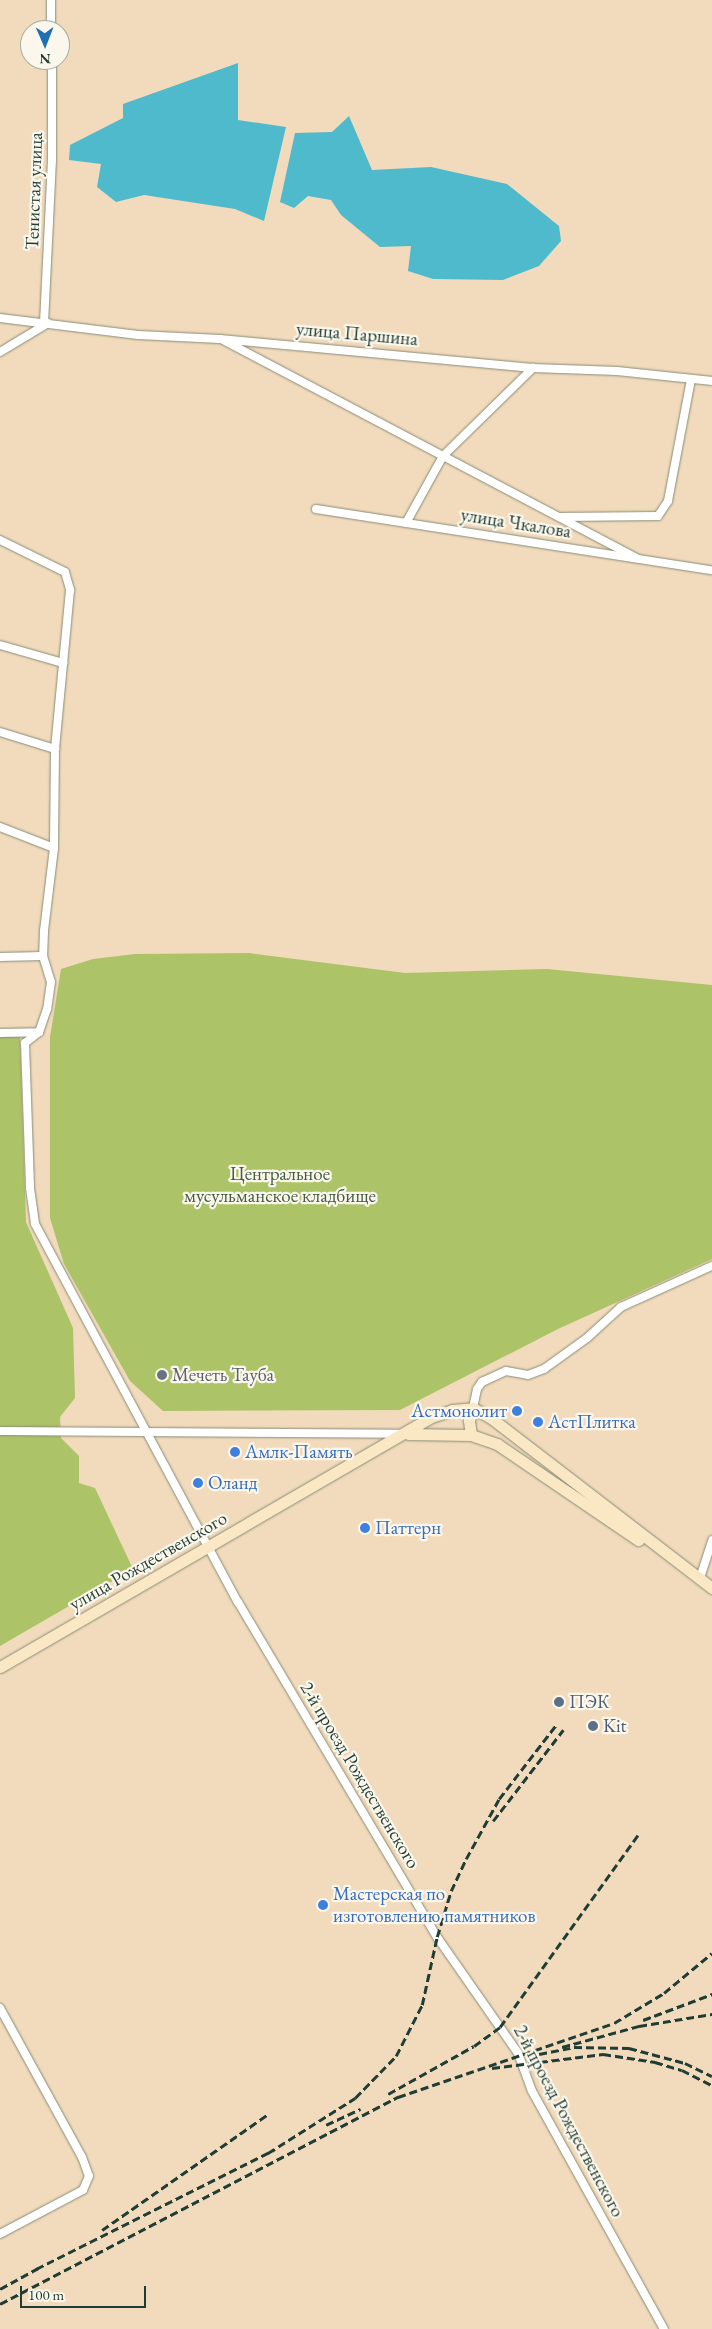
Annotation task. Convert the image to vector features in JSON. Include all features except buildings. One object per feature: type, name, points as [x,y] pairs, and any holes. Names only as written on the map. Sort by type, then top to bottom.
[{"type":"main road","points":[[473,1408],[491,1418],[712,1589],[502,1447],[477,1436],[469,1420],[473,1408]]},
{"type":"main road","name":"улица Рождественского","points":[[0,1666],[407,1434],[431,1417],[452,1410],[473,1408]]},
{"type":"main road","points":[[407,1434],[490,1435],[491,1418]]},
{"type":"street","points":[[51,0],[52,20]]},
{"type":"street","name":"Тенистая улица","points":[[46,323],[52,160],[52,70]]},
{"type":"street","name":"улица Паршина","points":[[0,318],[138,335],[220,339],[533,368],[576,368],[712,381]]},
{"type":"street","points":[[0,352],[46,323]]},
{"type":"street","points":[[220,339],[637,558]]},
{"type":"street","points":[[406,523],[443,456],[533,368]]},
{"type":"street","points":[[559,517],[658,516],[668,501],[692,379]]},
{"type":"street","name":"улица Чкалова","points":[[316,509],[712,570]]},
{"type":"street","points":[[0,540],[65,572],[70,590],[55,749],[54,848],[43,956],[51,982],[47,1009],[39,1032],[0,1033]]},
{"type":"street","points":[[0,645],[63,663]]},
{"type":"street","points":[[0,732],[55,749]]},
{"type":"street","points":[[0,827],[54,848]]},
{"type":"street","points":[[0,957],[43,956]]},
{"type":"street","name":"2-й проезд Рождественского","points":[[39,1032],[25,1043],[30,1188],[35,1224],[243,1611],[437,1937],[518,2053],[532,2091],[664,2329]]},
{"type":"street","points":[[473,1408],[482,1382],[506,1371],[528,1375],[544,1368],[587,1338],[621,1307],[712,1266]]},
{"type":"street","points":[[0,1431],[146,1430],[407,1434]]},
{"type":"street","points":[[700,1578],[712,1540]]},
{"type":"street","points":[[0,2234],[83,2190],[89,2176],[82,2157],[1,2011]]},
{"type":"green space","name":"Центральное мусульманское кладбище","points":[[249,953],[405,973],[547,969],[712,985],[712,1259],[558,1329],[400,1410],[163,1411],[130,1381],[64,1264],[50,1218],[50,1037],[61,969],[93,959],[135,954]]},
{"type":"green space","points":[[0,1036],[20,1036],[26,1222],[73,1328],[75,1398],[60,1417],[61,1438],[79,1456],[79,1483],[95,1488],[133,1569],[0,1646]]},
{"type":"water","points":[[238,63],[238,120],[286,127],[264,221],[235,209],[144,195],[116,202],[97,187],[101,164],[69,160],[70,145],[123,118],[123,104]]},
{"type":"water","points":[[349,116],[372,170],[431,167],[507,184],[559,226],[561,241],[539,266],[503,280],[433,279],[408,271],[411,246],[380,247],[341,215],[331,200],[308,196],[294,208],[280,202],[295,133],[332,132]]},
{"type":"railway","points":[[268,2153],[355,2098],[396,2056],[422,2005],[437,1937],[451,1891],[466,1859],[499,1799],[556,1725]]},
{"type":"railway","points":[[493,1821],[563,1730]]},
{"type":"railway","points":[[388,2094],[474,2046],[500,2027],[638,1835]]},
{"type":"railway","points":[[0,2304],[398,2097],[614,2023],[664,1993],[712,1953]]},
{"type":"railway","points":[[643,2020],[712,1994]]},
{"type":"railway","points":[[562,2047],[639,2026],[712,2014]]},
{"type":"railway","points":[[539,2054],[574,2047],[629,2048],[685,2063],[712,2076]]},
{"type":"railway","points":[[492,2068],[603,2054],[655,2062],[682,2070],[712,2085]]},
{"type":"railway","points":[[326,2125],[360,2109]]},
{"type":"railway","points":[[102,2230],[268,2114]]},
{"type":"railway","points":[[36,2269],[274,2150]]},
{"type":"railway","points":[[0,2289],[42,2266]]},
{"type":"place","name":"Мечеть Тауба","points":[[162,1375]]},
{"type":"place","name":"Астмонолит","points":[[517,1411]]},
{"type":"place","name":"АстПлитка","points":[[538,1422]]},
{"type":"place","name":"Амлк-Память","points":[[235,1452]]},
{"type":"place","name":"Оланд","points":[[198,1483]]},
{"type":"place","name":"Паттерн","points":[[365,1528]]},
{"type":"place","name":"ПЭК","points":[[559,1702]]},
{"type":"place","name":"Kit","points":[[593,1726]]},
{"type":"place","name":"Мастерская по изготовлению памятников","points":[[323,1905]]}]
